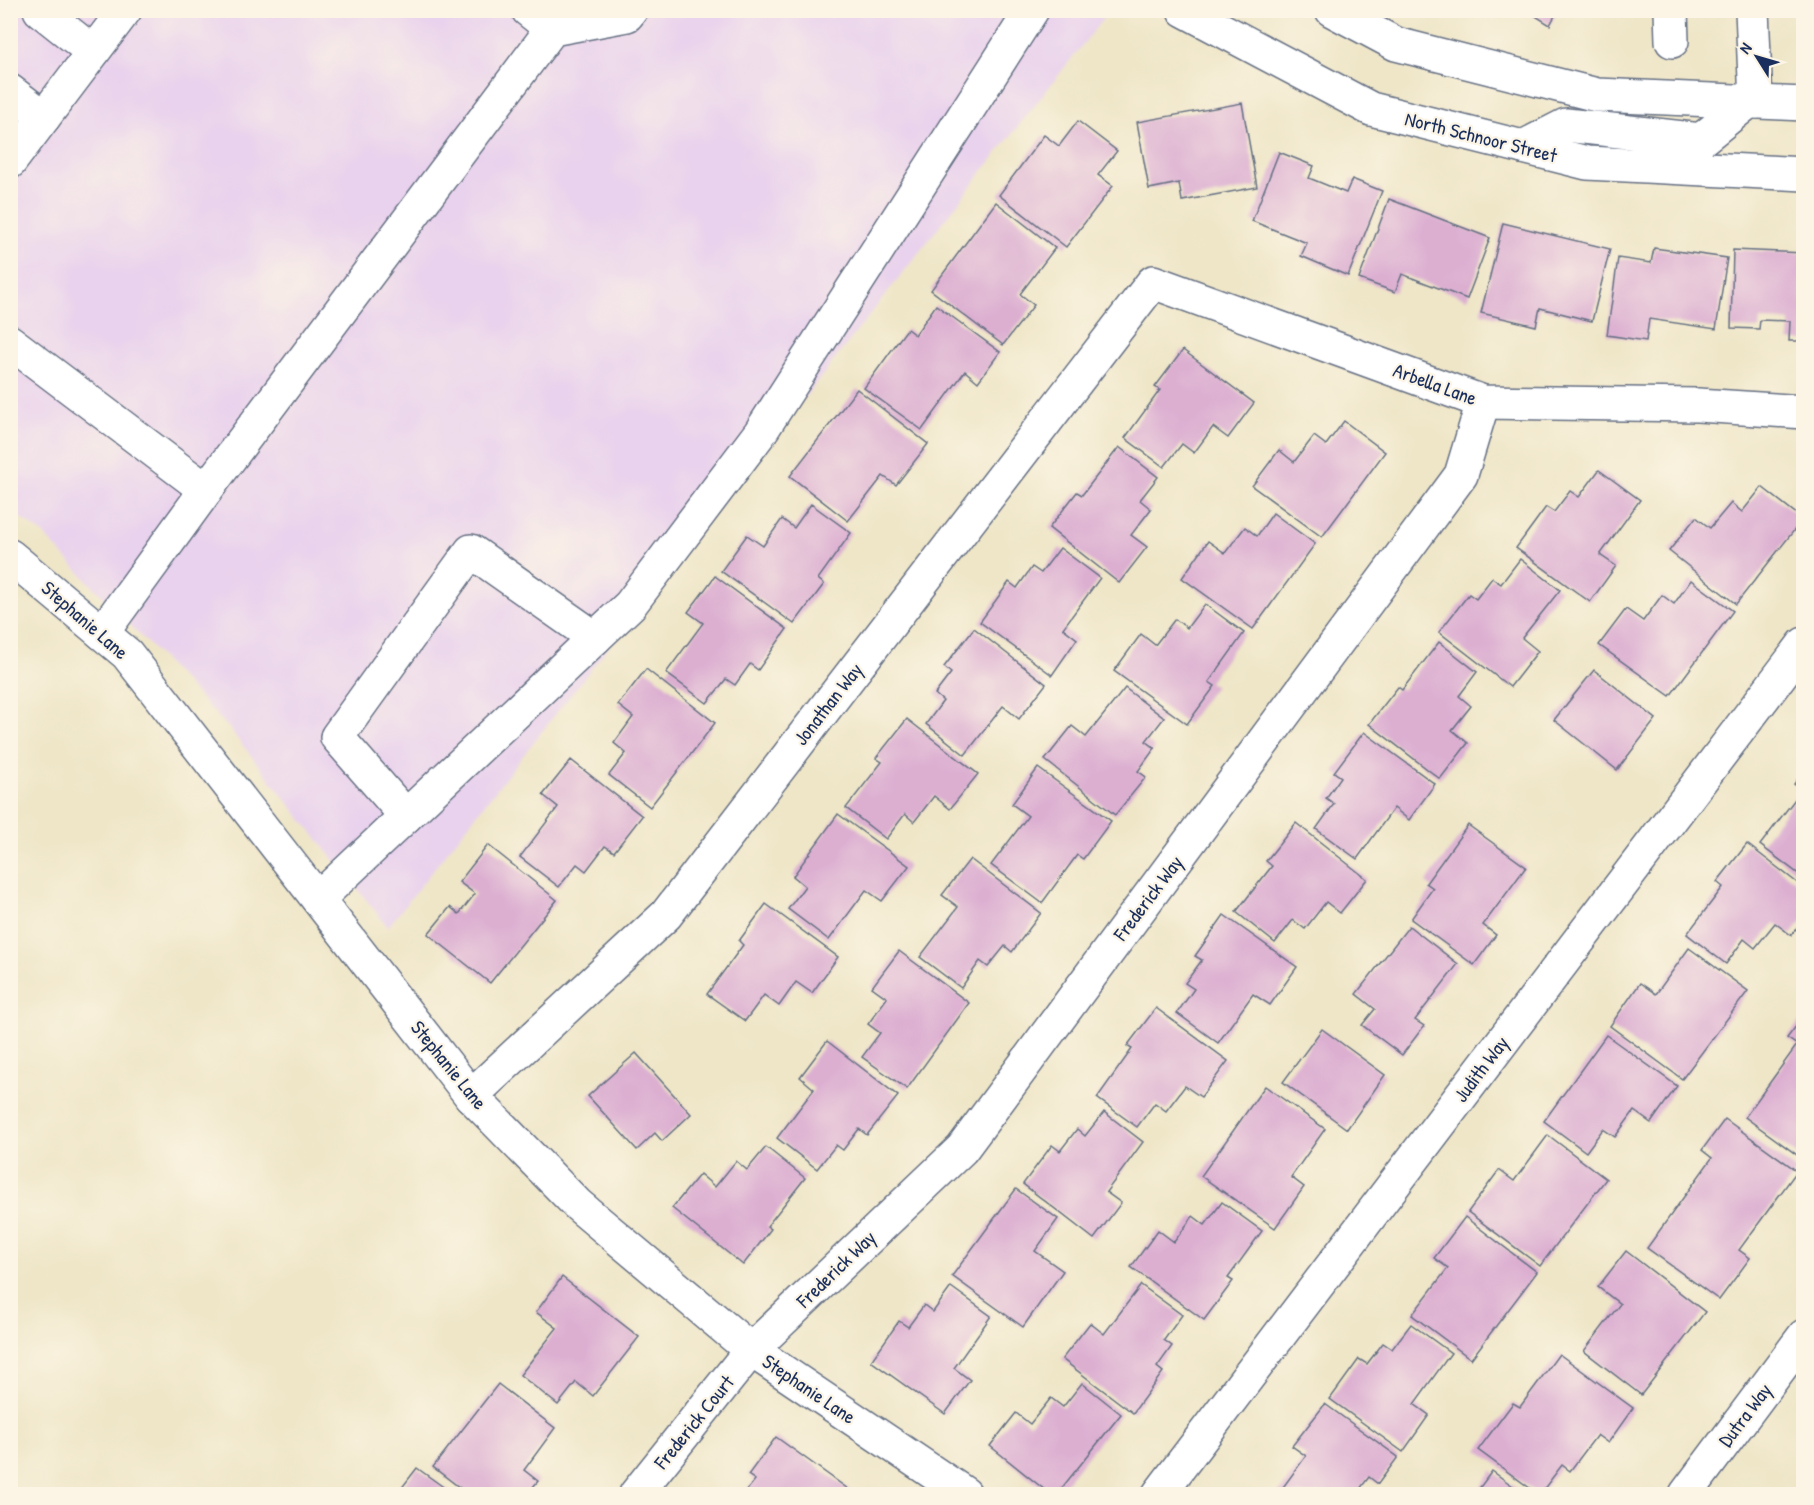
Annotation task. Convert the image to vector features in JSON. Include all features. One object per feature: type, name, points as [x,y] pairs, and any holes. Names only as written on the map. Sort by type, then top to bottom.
[{"type":"street","points":[[40,10],[93,52]]},
{"type":"street","points":[[10,162],[125,10]]},
{"type":"street","points":[[102,633],[540,20],[627,15],[631,10]]},
{"type":"street","points":[[318,899],[630,605],[760,433],[1032,10]]},
{"type":"street","name":"North Schnoor Street","points":[[1184,10],[1371,109],[1587,163],[1803,174]]},
{"type":"street","points":[[1332,10],[1396,44],[1597,95],[1803,104]]},
{"type":"street","points":[[1752,10],[1752,102]]},
{"type":"street","points":[[10,91],[45,117]]},
{"type":"street","points":[[1523,147],[1566,125],[1701,140],[1752,102]]},
{"type":"street","name":"Arbella Lane","points":[[1153,282],[1483,402],[1698,405],[1803,412]]},
{"type":"street","name":"Jonathan Way","points":[[471,1096],[666,915],[1153,282]]},
{"type":"street","points":[[10,342],[206,490]]},
{"type":"street","name":"Frederick Way","points":[[751,1350],[962,1149],[1461,475],[1483,402]]},
{"type":"street","points":[[406,816],[337,737],[471,550],[595,638]]},
{"type":"street","name":"Stephanie Lane","points":[[10,556],[127,654],[471,1096],[578,1205],[751,1350],[965,1494]]},
{"type":"street","name":"Judith Way","points":[[1159,1494],[1803,644]]},
{"type":"street","name":"Dutra Way","points":[[1686,1494],[1803,1336]]},
{"type":"street","name":"Frederick Court","points":[[636,1494],[751,1350]]},
{"type":"shaded area","points":[[11,11],[1109,11],[388,927],[228,727],[42,533],[11,511]]},
{"type":"building","points":[[1526,10],[1558,10],[1550,25]]},
{"type":"building","points":[[1242,103],[1257,187],[1182,201],[1179,183],[1149,189],[1137,122]]},
{"type":"building","points":[[1078,121],[1117,151],[1098,175],[1113,186],[1066,247],[999,195],[1044,135],[1059,146]]},
{"type":"building","points":[[1279,152],[1314,166],[1309,178],[1346,193],[1352,179],[1382,191],[1348,276],[1301,256],[1307,243],[1252,221]]},
{"type":"building","points":[[1389,199],[1490,238],[1467,299],[1402,274],[1395,292],[1359,279]]},
{"type":"building","points":[[996,202],[1055,248],[1020,294],[1034,305],[1003,345],[931,290]]},
{"type":"building","points":[[1503,223],[1610,249],[1592,321],[1540,308],[1536,326],[1481,313]]},
{"type":"building","points":[[1654,248],[1727,258],[1716,329],[1649,319],[1646,341],[1607,335],[1618,258],[1651,263]]},
{"type":"building","points":[[1733,250],[1804,253],[1804,341],[1789,341],[1790,321],[1760,320],[1759,329],[1731,328]]},
{"type":"building","points":[[936,305],[1000,352],[978,382],[965,371],[922,430],[864,388],[907,329],[915,335]]},
{"type":"building","points":[[1183,350],[1254,403],[1228,438],[1213,427],[1194,453],[1182,444],[1164,467],[1125,438],[1160,390],[1155,387]]},
{"type":"building","points":[[857,389],[928,444],[896,485],[883,476],[848,521],[790,476]]},
{"type":"building","points":[[1344,421],[1385,452],[1322,537],[1252,486],[1279,450],[1294,462],[1314,436],[1326,445]]},
{"type":"building","points":[[1119,447],[1158,477],[1140,500],[1151,509],[1131,535],[1147,547],[1119,583],[1049,528],[1077,492],[1082,495]]},
{"type":"building","points":[[1599,470],[1640,500],[1600,555],[1616,566],[1590,602],[1516,548],[1546,507],[1554,512],[1570,491],[1579,497]]},
{"type":"building","points":[[1762,487],[1803,519],[1736,604],[1669,551],[1696,517],[1710,528],[1731,503],[1742,512]]},
{"type":"building","points":[[811,504],[851,533],[818,579],[824,584],[794,624],[721,571],[747,535],[763,546],[782,519],[794,528]]},
{"type":"building","points":[[1273,513],[1315,544],[1253,629],[1182,578],[1208,541],[1225,553],[1245,527],[1257,536]]},
{"type":"building","points":[[1060,548],[1100,578],[1063,628],[1077,639],[1052,675],[980,622],[1009,582],[1017,588],[1032,567],[1041,573]]},
{"type":"building","points":[[1520,559],[1560,590],[1522,638],[1538,651],[1510,687],[1439,632],[1469,594],[1476,599],[1492,578],[1501,584]]},
{"type":"building","points":[[715,576],[787,629],[758,670],[750,664],[735,685],[726,679],[707,703],[666,673],[703,623],[688,612]]},
{"type":"building","points":[[1691,580],[1733,611],[1670,696],[1599,645],[1626,609],[1643,621],[1662,595],[1674,604]]},
{"type":"building","points":[[1205,604],[1244,633],[1209,682],[1215,686],[1187,724],[1114,671],[1141,634],[1155,645],[1175,619],[1187,628]]},
{"type":"building","points":[[974,628],[1046,684],[1019,719],[1003,706],[965,755],[926,724],[943,701],[935,694],[951,673],[944,667]]},
{"type":"building","points":[[1439,642],[1477,672],[1459,696],[1471,706],[1452,730],[1468,743],[1440,779],[1369,724],[1398,687],[1402,690]]},
{"type":"building","points":[[646,669],[715,723],[650,807],[609,775],[626,753],[614,743],[633,717],[618,705]]},
{"type":"building","points":[[1594,670],[1656,719],[1617,770],[1554,720]]},
{"type":"building","points":[[1125,688],[1164,718],[1146,741],[1155,748],[1138,771],[1146,777],[1115,815],[1045,760],[1072,726],[1086,737]]},
{"type":"building","points":[[907,719],[978,774],[950,809],[934,796],[914,822],[905,814],[886,839],[846,808],[882,762],[876,758]]},
{"type":"building","points":[[1364,732],[1435,784],[1409,820],[1394,808],[1357,859],[1316,829],[1334,804],[1326,798],[1341,777],[1334,772]]},
{"type":"building","points":[[571,760],[642,816],[614,852],[605,846],[586,871],[577,864],[559,887],[520,857],[558,807],[543,795]]},
{"type":"building","points":[[1038,768],[1111,821],[1083,859],[1077,855],[1042,903],[991,865],[1028,816],[1012,804]]},
{"type":"building","points":[[1804,771],[1804,878],[1760,845],[1802,790],[1794,784]]},
{"type":"building","points":[[838,814],[909,866],[882,901],[866,890],[829,940],[788,909],[805,886],[793,876]]},
{"type":"building","points":[[1296,823],[1367,879],[1340,913],[1326,902],[1305,929],[1293,920],[1275,943],[1236,912],[1272,866],[1266,861]]},
{"type":"building","points":[[1468,825],[1526,867],[1483,925],[1496,935],[1474,965],[1411,919],[1433,888],[1426,883]]},
{"type":"building","points":[[1747,844],[1804,888],[1804,919],[1791,935],[1775,923],[1755,948],[1744,939],[1726,964],[1687,934],[1723,887],[1717,882]]},
{"type":"building","points":[[488,845],[557,900],[490,983],[428,934],[450,907],[459,914],[475,894],[459,882]]},
{"type":"building","points":[[970,859],[1041,913],[1012,952],[1005,946],[988,967],[980,961],[961,988],[920,957],[958,907],[942,895]]},
{"type":"building","points":[[766,904],[838,957],[812,993],[796,982],[779,1006],[764,995],[745,1021],[707,994],[743,945],[739,941]]},
{"type":"building","points":[[1224,915],[1297,967],[1270,1005],[1253,994],[1218,1043],[1177,1013],[1194,989],[1185,983],[1202,960],[1195,956]]},
{"type":"building","points":[[1409,926],[1458,964],[1415,1020],[1424,1026],[1402,1055],[1362,1025],[1375,1009],[1356,994]]},
{"type":"building","points":[[1689,948],[1748,991],[1682,1079],[1610,1026],[1640,983],[1656,994]]},
{"type":"building","points":[[899,951],[969,1003],[907,1089],[862,1057],[880,1033],[868,1024],[887,998],[872,987]]},
{"type":"building","points":[[1156,1008],[1228,1061],[1201,1097],[1185,1086],[1166,1111],[1155,1103],[1137,1127],[1097,1098],[1132,1049],[1127,1046]]},
{"type":"building","points":[[1804,1016],[1804,1160],[1745,1117],[1797,1045],[1787,1038]]},
{"type":"building","points":[[1322,1029],[1385,1075],[1347,1129],[1283,1082]]},
{"type":"building","points":[[1606,1035],[1677,1086],[1651,1123],[1634,1111],[1615,1137],[1603,1129],[1586,1152],[1544,1121]]},
{"type":"building","points":[[827,1041],[898,1096],[867,1135],[859,1129],[843,1150],[836,1145],[817,1169],[777,1138],[814,1089],[800,1077]]},
{"type":"building","points":[[636,1053],[691,1114],[662,1141],[655,1133],[637,1150],[588,1096]]},
{"type":"building","points":[[1265,1086],[1325,1129],[1291,1177],[1304,1187],[1275,1228],[1201,1176]]},
{"type":"building","points":[[1104,1112],[1143,1142],[1106,1192],[1121,1203],[1094,1239],[1023,1184],[1052,1145],[1060,1151],[1077,1129],[1085,1136]]},
{"type":"building","points":[[1725,1119],[1797,1171],[1739,1250],[1750,1258],[1719,1300],[1647,1248],[1712,1158],[1702,1150]]},
{"type":"building","points":[[1548,1135],[1606,1179],[1540,1266],[1468,1212],[1499,1170],[1514,1181]]},
{"type":"building","points":[[766,1147],[805,1178],[767,1226],[771,1229],[743,1265],[672,1208],[700,1174],[715,1187],[736,1161],[747,1170]]},
{"type":"building","points":[[1016,1189],[1058,1219],[1035,1251],[1063,1271],[1023,1327],[952,1276]]},
{"type":"building","points":[[1222,1202],[1262,1231],[1228,1278],[1233,1281],[1204,1320],[1131,1267],[1158,1230],[1174,1242],[1193,1216],[1205,1225]]},
{"type":"building","points":[[1465,1217],[1537,1272],[1471,1359],[1412,1315],[1448,1268],[1434,1258]]},
{"type":"building","points":[[1626,1251],[1705,1312],[1641,1395],[1584,1351],[1620,1304],[1598,1287]]},
{"type":"building","points":[[562,1277],[639,1337],[593,1396],[576,1382],[558,1405],[520,1375],[557,1328],[536,1312]]},
{"type":"building","points":[[1141,1285],[1182,1315],[1164,1340],[1172,1346],[1157,1367],[1163,1372],[1133,1413],[1062,1359],[1090,1323],[1104,1334]]},
{"type":"building","points":[[951,1287],[991,1316],[954,1368],[970,1380],[945,1414],[871,1361],[899,1321],[908,1327],[924,1305],[933,1312]]},
{"type":"building","points":[[1411,1324],[1451,1353],[1414,1404],[1429,1415],[1403,1452],[1330,1399],[1359,1359],[1367,1364],[1383,1343],[1392,1349]]},
{"type":"building","points":[[1559,1354],[1633,1408],[1608,1443],[1597,1435],[1570,1471],[1562,1465],[1538,1494],[1478,1450],[1513,1403],[1520,1407]]},
{"type":"building","points":[[1082,1383],[1121,1414],[1057,1494],[1050,1494],[990,1446],[1016,1413],[1030,1424],[1051,1398],[1063,1407]]},
{"type":"building","points":[[498,1384],[555,1428],[524,1470],[538,1481],[527,1494],[468,1494],[433,1467]]},
{"type":"building","points":[[1325,1404],[1398,1457],[1378,1484],[1369,1477],[1356,1494],[1278,1494],[1306,1456],[1292,1446]]},
{"type":"building","points":[[776,1437],[855,1494],[744,1494],[755,1480],[748,1475]]},
{"type":"building","points":[[417,1468],[453,1494],[397,1494]]},
{"type":"building","points":[[1492,1471],[1524,1494],[1475,1494]]}]
